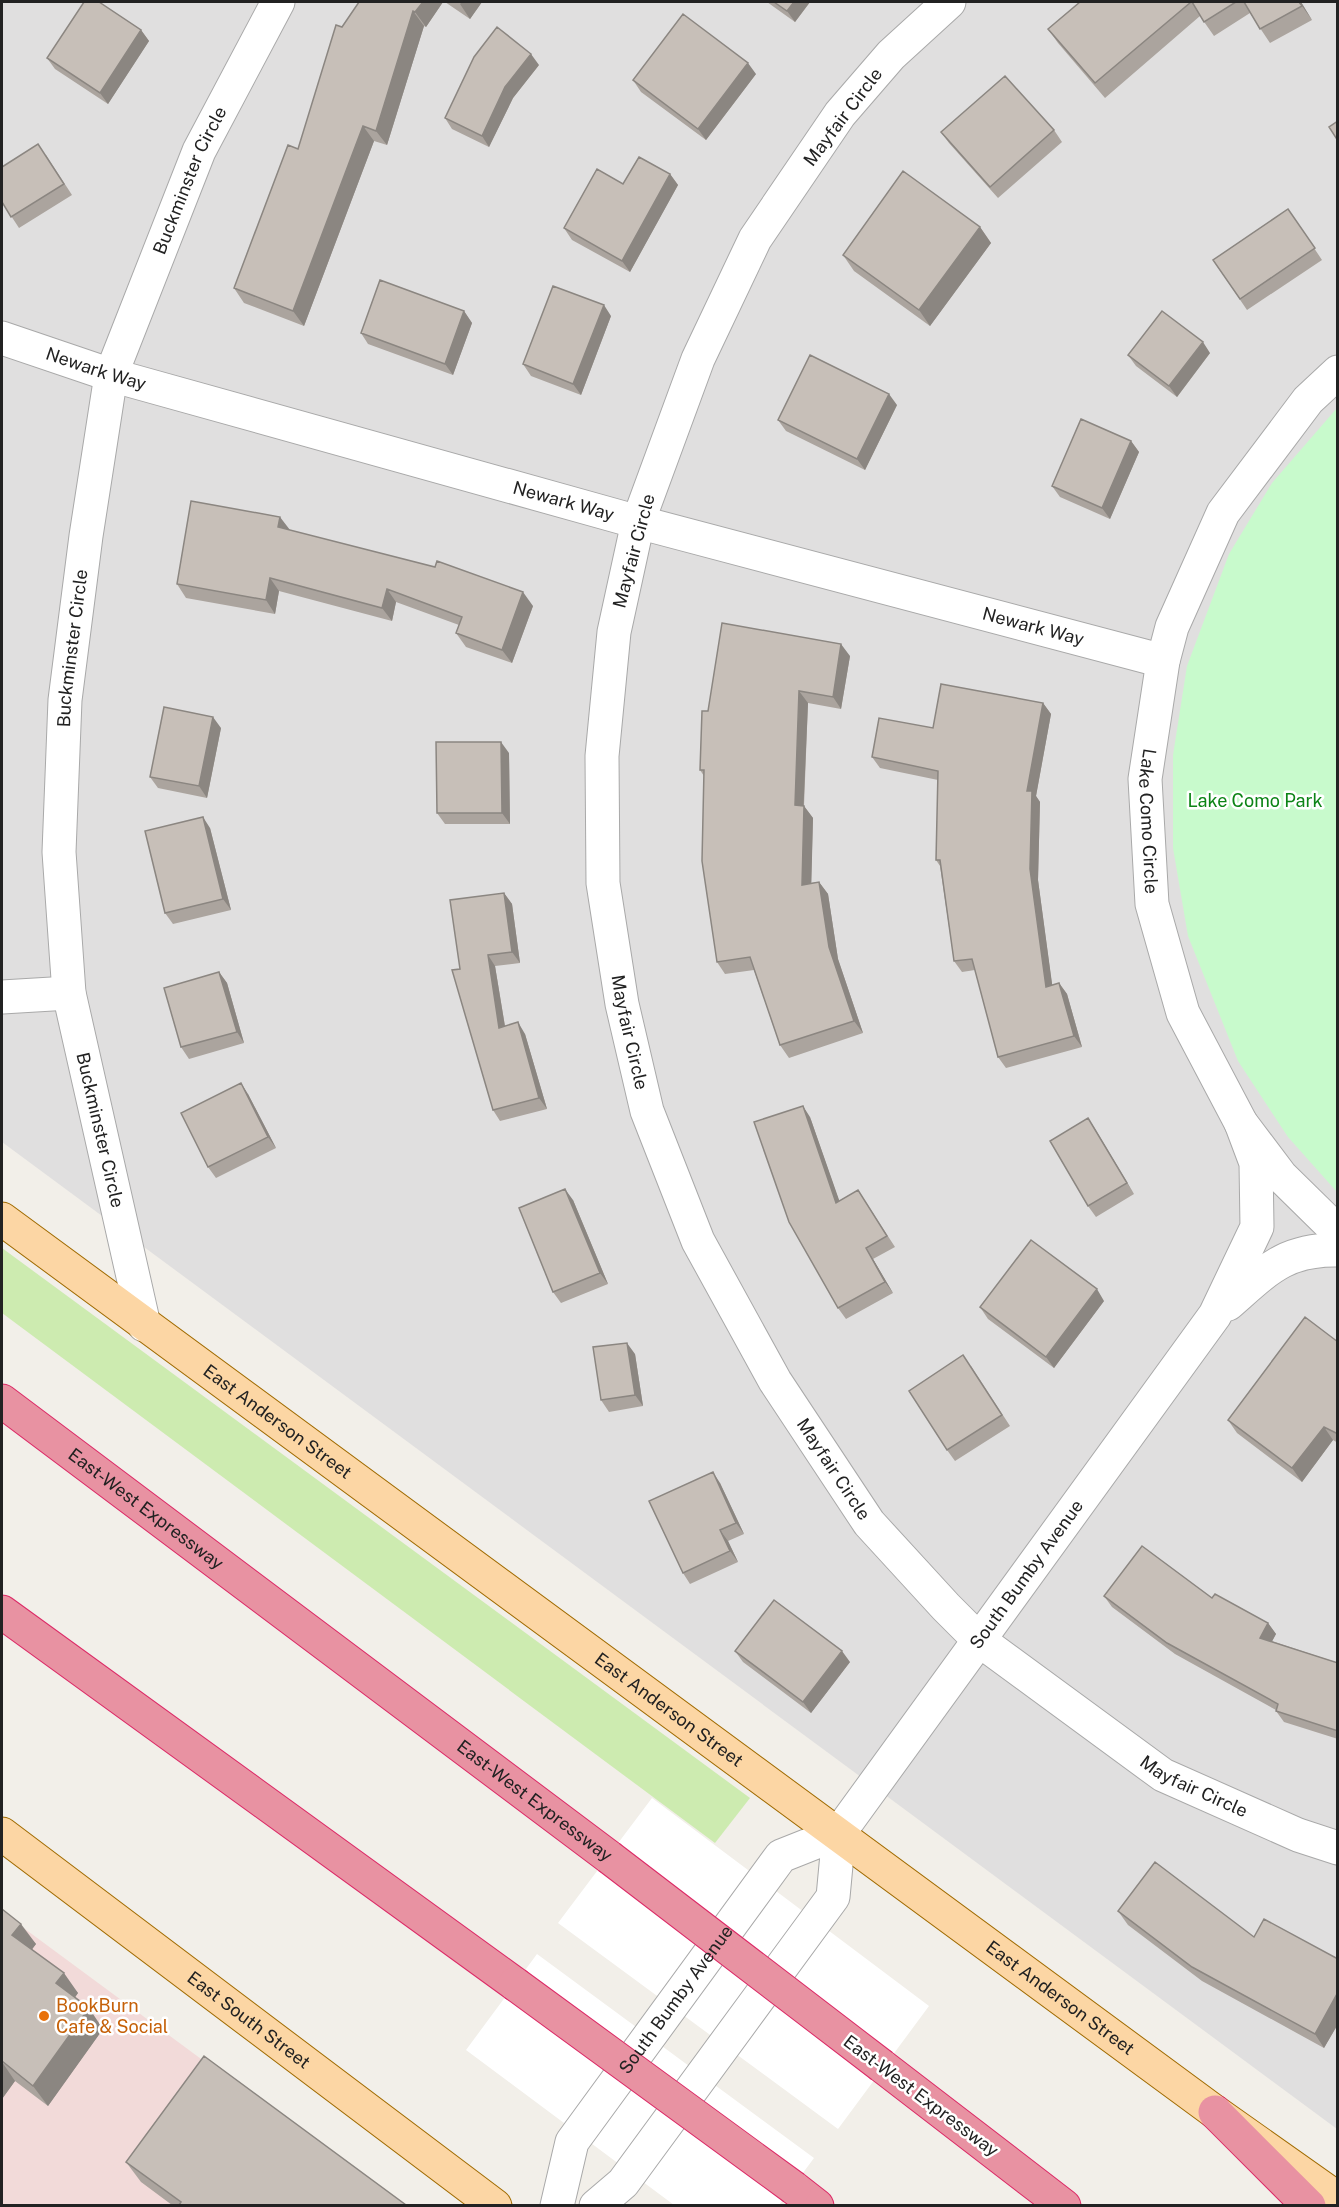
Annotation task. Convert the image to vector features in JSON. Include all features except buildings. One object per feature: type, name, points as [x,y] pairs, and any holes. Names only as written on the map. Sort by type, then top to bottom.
[{"type":"highway","name":"East-West Expressway","points":[[2,1401],[609,1857],[1064,2205]]},
{"type":"highway","points":[[2,1612],[805,2197]]},
{"type":"highway","points":[[1215,2112],[1309,2205]]},
{"type":"main road","name":"East Anderson Street","points":[[2,1219],[1215,2112],[1338,2199]]},
{"type":"main road","name":"East South Street","points":[[2,1834],[495,2205]]},
{"type":"street","name":"Buckminster Circle","points":[[144,1325],[69,993],[59,852],[65,700],[86,536],[111,375],[199,151],[278,2]]},
{"type":"street","name":"Mayfair Circle","points":[[949,2],[891,56],[840,114],[756,239],[698,359],[638,522],[614,632],[602,756],[603,883],[622,1004],[647,1111],[698,1241],[775,1381],[869,1523],[979,1640],[1163,1775],[1298,1835],[1338,1848]]},
{"type":"street","name":"Newark Way","points":[[3,341],[111,375],[638,522],[1163,661]]},
{"type":"street","name":"Lake Como Circle","points":[[1338,372],[1308,400],[1223,513],[1172,627],[1163,661],[1145,779],[1152,904],[1183,1014],[1241,1123],[1281,1176],[1338,1232]]},
{"type":"street","points":[[2,997],[69,993]]},
{"type":"street","name":"South Bumby Avenue","points":[[557,2205],[572,2142],[781,1856],[839,1833],[1215,1315],[1257,1227],[1259,1200],[1256,1163],[1241,1123]]},
{"type":"street","name":"South Bumby Avenue","points":[[1215,1315],[1272,1266],[1312,1250],[1338,1250]]},
{"type":"street","points":[[596,2205],[623,2183],[833,1897],[839,1833]]},
{"type":"shaded area","points":[[2,2],[1337,2],[1337,2129],[2,1142]]},
{"type":"shaded area","points":[[2,1912],[399,2205],[2,2205]]},
{"type":"green space","name":"Lake Como Park","points":[[1337,408],[1337,1192],[1288,1137],[1238,1061],[1188,936],[1173,848],[1173,755],[1187,666],[1229,554],[1272,483]]},
{"type":"green space","points":[[2,1248],[750,1798],[715,1843],[2,1313]]},
{"type":"pier","points":[[652,1798],[929,2006],[838,2129],[558,1923]]},
{"type":"pier","points":[[537,1954],[814,2158],[779,2205],[674,2205],[466,2050]]},
{"type":"place","name":"BookBurn Cafe & Social","points":[[44,2016]]}]
